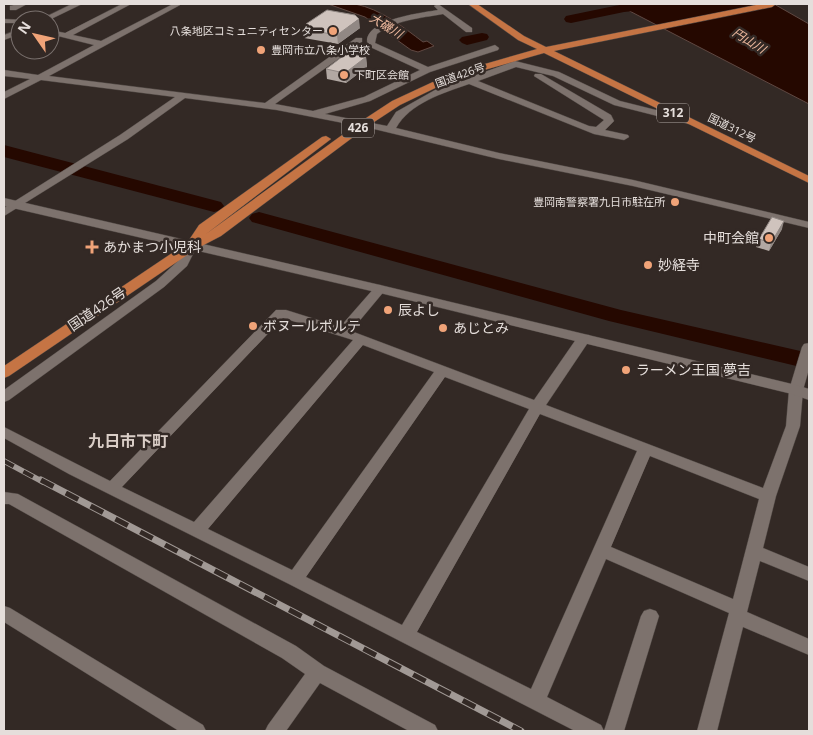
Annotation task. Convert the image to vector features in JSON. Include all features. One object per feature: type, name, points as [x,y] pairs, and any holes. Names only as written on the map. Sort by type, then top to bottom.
[{"type":"highway","name":"国道312号","points":[[472,4],[521,38],[809,180]]},
{"type":"highway","name":"国道312号","points":[[484,4],[530,35],[541,47]]},
{"type":"highway","name":"国道426号","points":[[562,43],[742,4]]},
{"type":"highway","name":"国道426号","points":[[191,246],[202,228],[351,121],[376,105],[421,82],[492,51],[541,47],[772,4]]},
{"type":"highway","name":"国道426号","points":[[4,372],[191,246],[217,233],[364,124],[396,103],[453,76],[509,64],[541,47]]},
{"type":"street","points":[[13,8],[23,4]]},
{"type":"street","points":[[60,12],[78,4]]},
{"type":"street","points":[[65,36],[127,4]]},
{"type":"street","points":[[4,96],[174,4]]},
{"type":"street","points":[[435,4],[469,30]]},
{"type":"street","points":[[427,70],[372,44],[372,35],[376,30],[400,21],[444,11]]},
{"type":"street","points":[[60,35],[102,44]]},
{"type":"street","points":[[266,106],[359,40]]},
{"type":"street","points":[[313,114],[367,99],[427,70],[492,51],[509,64],[548,80],[608,117],[609,120],[597,132]]},
{"type":"street","points":[[390,130],[399,114],[410,107],[438,92],[509,64],[556,74],[618,103],[689,121]]},
{"type":"street","points":[[4,73],[277,107],[351,121],[499,156],[633,183],[809,225]]},
{"type":"street","points":[[277,107],[303,85],[305,81],[303,80]]},
{"type":"street","points":[[468,80],[597,132],[624,138]]},
{"type":"street","points":[[4,213],[10,203],[124,137],[184,95]]},
{"type":"street","points":[[10,203],[584,338],[803,392]]},
{"type":"street","points":[[4,396],[160,284],[183,263],[191,246]]},
{"type":"street","points":[[343,332],[380,290]]},
{"type":"street","points":[[112,488],[281,313],[343,332],[768,496]]},
{"type":"street","points":[[406,635],[537,407],[584,338]]},
{"type":"street","points":[[198,530],[361,340]]},
{"type":"street","points":[[707,731],[768,496],[803,392],[806,356]]},
{"type":"street","points":[[295,579],[442,371]]},
{"type":"street","points":[[4,432],[74,470],[198,530],[594,731]]},
{"type":"street","points":[[535,702],[646,449]]},
{"type":"street","points":[[4,498],[12,498],[289,652],[317,672],[428,731]]},
{"type":"street","points":[[602,550],[738,612],[809,647]]},
{"type":"street","points":[[754,552],[809,574]]},
{"type":"street","points":[[4,613],[196,731]]},
{"type":"street","points":[[614,731],[650,616]]},
{"type":"street","points":[[275,731],[317,672]]},
{"type":"water","points":[[352,3],[365,6],[391,19],[423,42],[427,41],[434,46],[418,52],[411,50],[365,17],[328,4]]},
{"type":"water","name":"円山川","points":[[616,4],[774,4],[809,24],[809,104]]},
{"type":"building","points":[[327,10],[355,15],[359,19],[337,35],[303,29],[309,25],[306,24]]},
{"type":"building","points":[[347,53],[366,57],[345,73],[326,69]]},
{"type":"building","points":[[772,217],[784,221],[771,243],[759,239]]},
{"type":"waterway","name":"大磯川","points":[[571,19],[624,8],[664,4]]},
{"type":"waterway","name":"大磯川","points":[[467,40],[482,37]]},
{"type":"waterway","points":[[4,151],[214,206]]},
{"type":"waterway","points":[[259,218],[617,316],[809,361]]},
{"type":"railway","points":[[4,461],[43,482]]},
{"type":"railway","points":[[41,480],[521,731]]},
{"type":"place","name":"八条地区コミュニティセンター","points":[[333,31]]},
{"type":"place","name":"豊岡市立八条小学校","points":[[261,50]]},
{"type":"place","name":"下町区会館","points":[[344,75]]},
{"type":"place","name":"豊岡南警察署九日市駐在所","points":[[675,202]]},
{"type":"place","name":"中町会館","points":[[769,238]]},
{"type":"place","name":"あかまつ小児科","points":[[92,247]]},
{"type":"place","name":"妙経寺","points":[[648,265]]},
{"type":"place","name":"辰よし","points":[[388,310]]},
{"type":"place","name":"ボヌールポルテ","points":[[253,326]]},
{"type":"place","name":"あじとみ","points":[[443,328]]},
{"type":"place","name":"ラーメン王国 夢吉","points":[[626,370]]},
{"type":"district","name":"九日市下町","points":[[128,441]]}]
